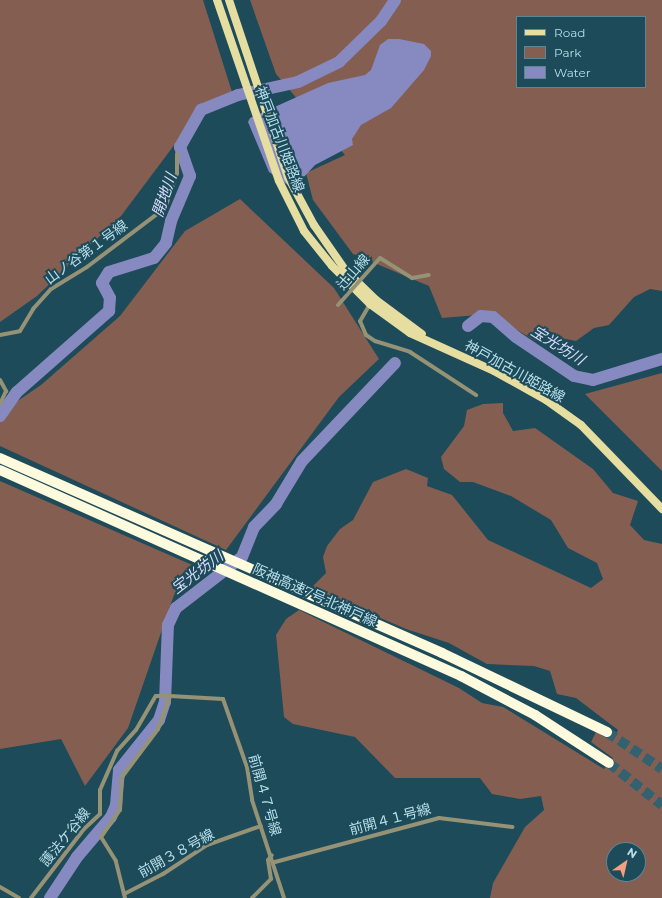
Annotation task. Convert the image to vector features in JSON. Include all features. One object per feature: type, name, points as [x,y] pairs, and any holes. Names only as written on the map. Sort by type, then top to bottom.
[{"type":"highway","name":"阪神高速7号北神戸線","points":[[0,458],[353,615],[607,732]]},
{"type":"highway","name":"阪神高速7号北神戸線","points":[[0,470],[349,625],[516,704],[609,763]]},
{"type":"main road","name":"神戸加古川姫路線","points":[[218,0],[240,68],[287,196],[304,231],[332,266],[370,304],[410,333],[438,344],[546,400],[581,425],[662,509]]},
{"type":"main road","name":"神戸加古川姫路線","points":[[229,0],[250,66],[296,192],[346,271],[376,300],[438,344]]},
{"type":"street","name":"山ノ谷第１号線","points":[[0,335],[20,331],[51,289],[87,267],[165,208],[177,173],[178,154]]},
{"type":"street","name":"辻山線","points":[[338,305],[380,258],[412,278],[429,275]]},
{"type":"street","points":[[370,304],[360,321],[366,335],[375,341],[410,352],[476,395]]},
{"type":"street","points":[[0,380],[6,391],[0,404]]},
{"type":"street","name":"護法ケ谷線","points":[[31,898],[84,829],[100,814],[100,790],[106,772],[160,695],[169,696]]},
{"type":"street","name":"前開４７号線","points":[[126,893],[116,861],[101,837],[120,810],[122,777],[158,729],[170,696],[223,700],[247,767],[261,826],[275,862],[284,898]]},
{"type":"street","name":"前開４１号線","points":[[275,862],[439,818],[512,827]]},
{"type":"street","name":"前開３８号線","points":[[126,893],[163,874],[207,845],[261,826]]},
{"type":"street","points":[[252,898],[271,879],[268,860],[272,855]]},
{"type":"street","points":[[0,888],[18,898]]},
{"type":"street","points":[[125,898],[126,893]]},
{"type":"green space","points":[[0,0],[203,0],[232,92],[190,124],[121,216],[37,296],[0,322]]},
{"type":"green space","points":[[250,0],[662,0],[662,291],[650,289],[634,297],[609,325],[594,328],[576,341],[550,336],[536,341],[489,314],[442,318],[429,286],[353,254],[313,200],[306,173],[345,155],[276,74]]},
{"type":"green space","points":[[240,199],[334,288],[379,359],[339,397],[226,550],[0,446],[0,413],[41,385],[120,316],[185,231]]},
{"type":"green space","points":[[662,373],[662,471],[585,394]]},
{"type":"green space","points":[[503,403],[503,413],[513,431],[535,428],[593,469],[613,493],[638,501],[630,525],[644,540],[662,544],[662,898],[490,898],[493,883],[525,827],[544,810],[541,796],[520,799],[492,794],[480,778],[395,778],[355,737],[293,724],[284,717],[276,635],[286,619],[299,610],[459,688],[482,703],[503,707],[604,769],[613,758],[591,742],[596,732],[612,741],[618,730],[576,698],[557,694],[550,671],[534,666],[487,664],[449,643],[406,629],[311,588],[326,573],[323,557],[327,546],[340,529],[353,520],[373,482],[406,469],[428,478],[427,486],[452,495],[488,540],[591,588],[603,579],[597,563],[568,548],[551,520],[511,496],[473,482],[460,482],[444,469],[441,457],[464,426],[467,410],[483,404]]},
{"type":"green space","points":[[0,481],[199,568],[174,595],[128,728],[85,786],[61,739],[0,749]]},
{"type":"water","points":[[388,39],[399,39],[424,44],[431,51],[431,56],[424,70],[391,108],[361,125],[352,139],[353,145],[315,165],[303,178],[288,185],[269,172],[248,122],[250,118],[328,83],[365,75],[371,70],[380,45]]},
{"type":"waterway","name":"開地川","points":[[0,416],[17,392],[109,311],[110,298],[102,283],[109,272],[154,258],[166,243],[171,221],[190,176],[180,147],[201,110],[238,95],[298,82],[339,62],[381,21],[395,0]]},
{"type":"waterway","name":"宝光坊川","points":[[468,326],[481,316],[493,317],[516,337],[574,376],[593,380],[662,359]]},
{"type":"waterway","name":"宝光坊川","points":[[50,898],[77,857],[111,817],[116,805],[119,770],[159,720],[165,702],[168,625],[176,608],[242,557],[254,527],[276,504],[302,461],[395,363]]},
{"type":"tunnel","points":[[607,732],[662,769]]},
{"type":"tunnel","points":[[609,763],[662,805]]}]
